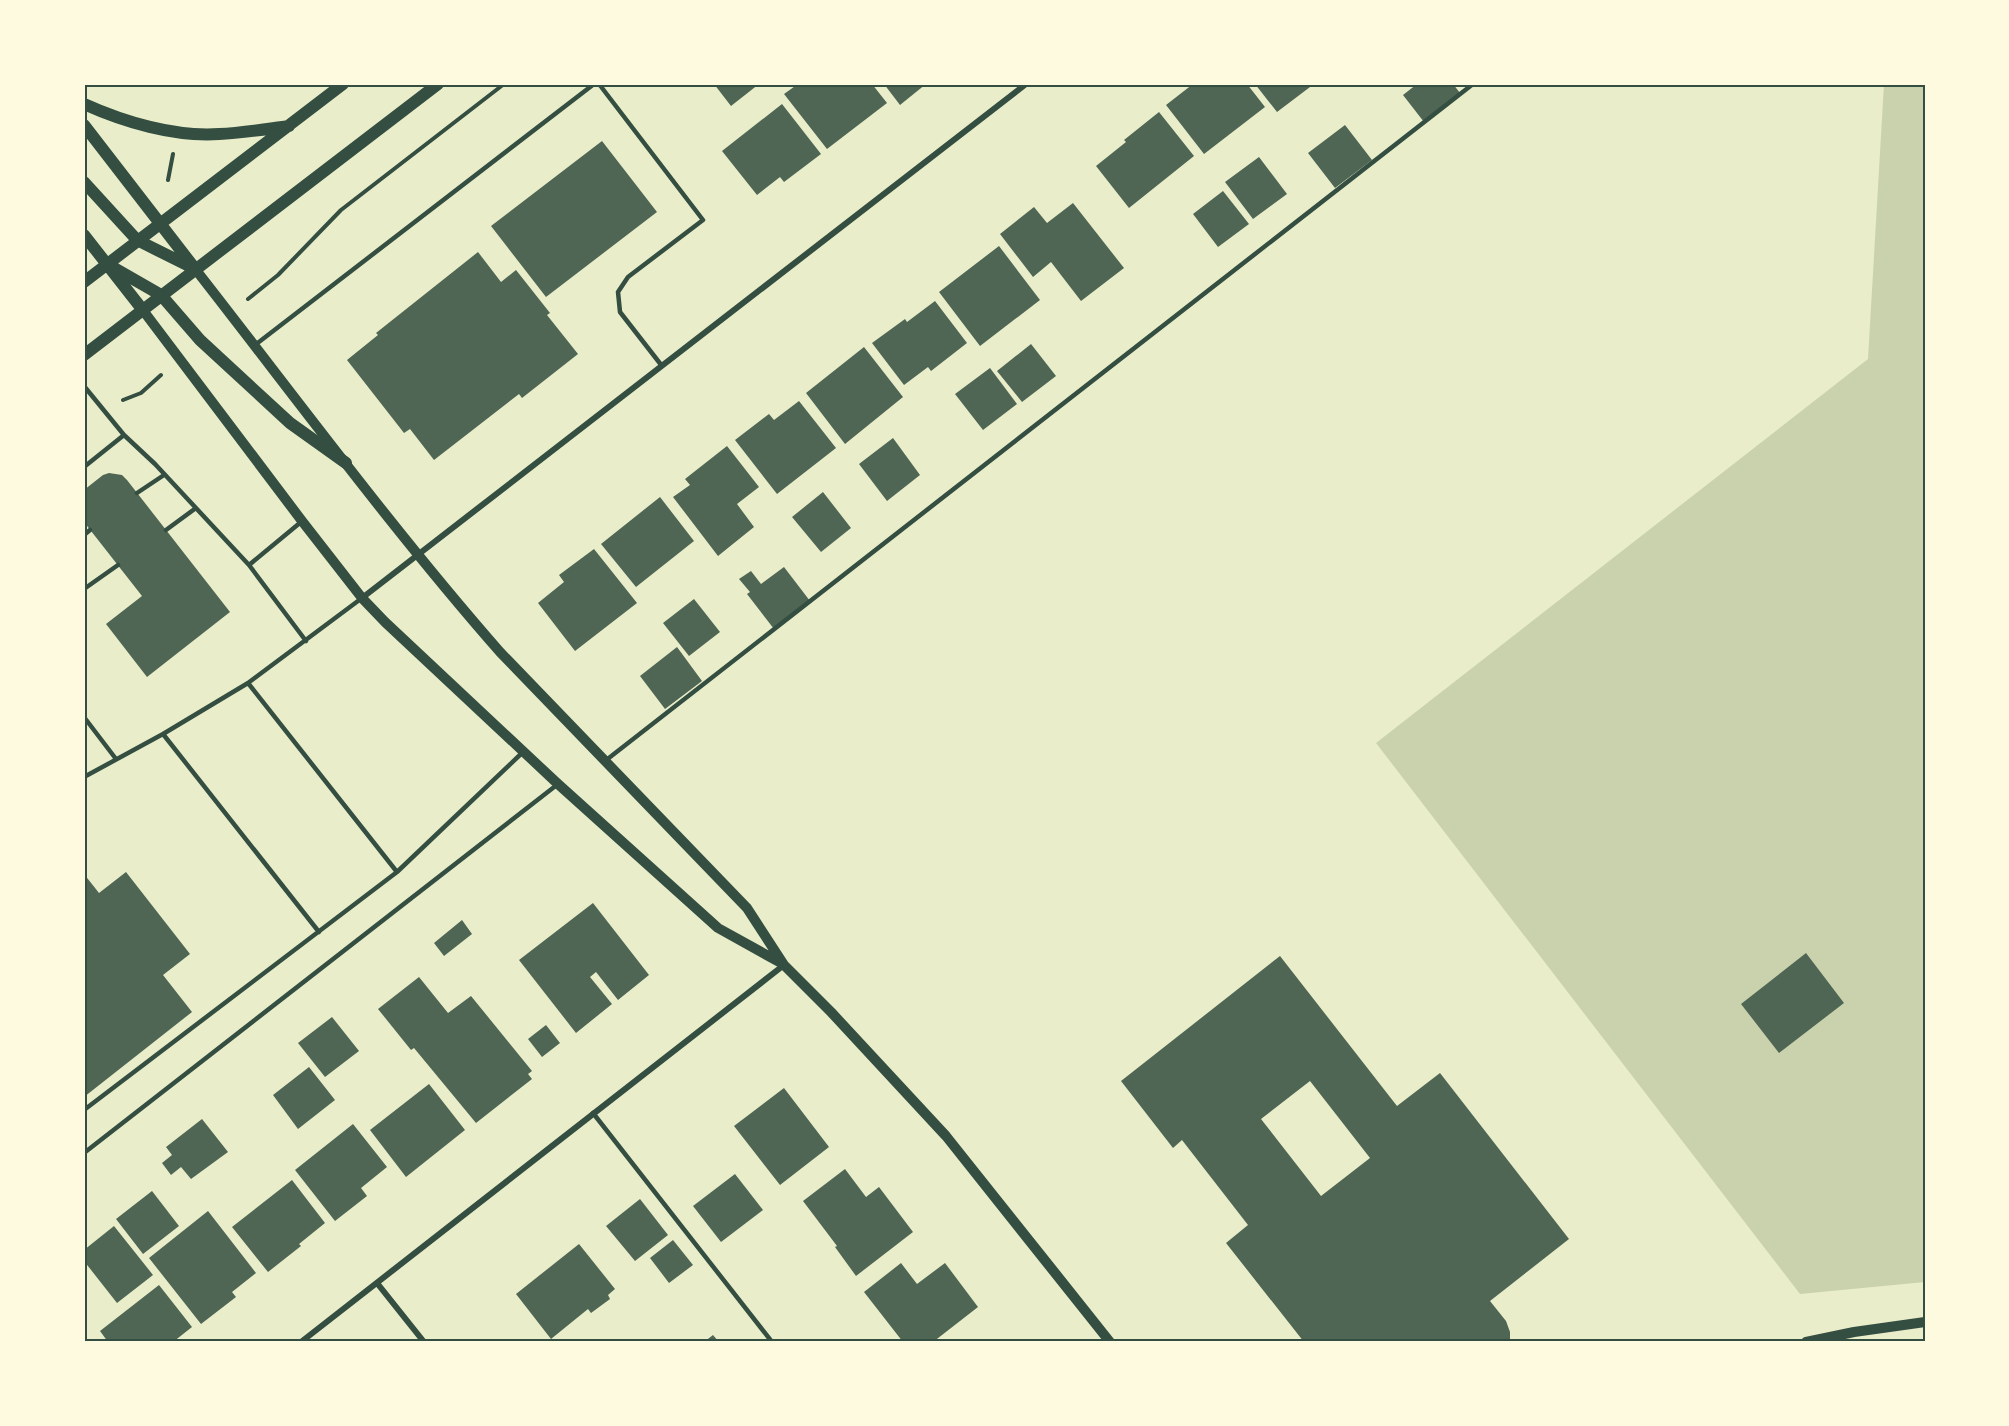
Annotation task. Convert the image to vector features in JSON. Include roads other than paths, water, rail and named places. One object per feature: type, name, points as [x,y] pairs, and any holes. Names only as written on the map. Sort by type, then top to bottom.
[{"type":"main road","points":[[84,282],[343,84]]},
{"type":"main road","points":[[84,355],[438,84]]},
{"type":"main road","points":[[84,104],[111,116],[159,130],[217,134],[290,126]]},
{"type":"main road","points":[[84,125],[196,270]]},
{"type":"main road","points":[[84,182],[137,240],[196,270]]},
{"type":"main road","points":[[84,235],[142,309]]},
{"type":"main road","points":[[107,264],[161,296],[200,340],[290,423],[346,463]]},
{"type":"street","points":[[362,598],[1026,84]]},
{"type":"street","points":[[196,270],[418,555],[500,652],[747,908],[784,965],[946,1136],[1110,1342]]},
{"type":"street","points":[[142,309],[302,521],[362,598],[385,622],[523,752],[718,928],[784,965]]},
{"type":"street","points":[[301,1342],[784,965]]},
{"type":"street","points":[[377,1282],[424,1342]]},
{"type":"street","points":[[1806,1342],[1854,1332],[1925,1322]]},
{"type":"lane","points":[[255,345],[596,84],[703,220],[628,277],[618,292],[620,312],[662,366]]},
{"type":"lane","points":[[605,761],[1473,84]]},
{"type":"lane","points":[[84,386],[124,435],[249,565],[306,641]]},
{"type":"lane","points":[[84,467],[124,435]]},
{"type":"lane","points":[[137,493],[164,475]]},
{"type":"lane","points":[[166,530],[195,508]]},
{"type":"lane","points":[[249,565],[302,521]]},
{"type":"lane","points":[[84,535],[90,530]]},
{"type":"lane","points":[[84,589],[118,565]]},
{"type":"lane","points":[[84,777],[163,734],[248,682],[362,598]]},
{"type":"lane","points":[[248,682],[398,872]]},
{"type":"lane","points":[[84,717],[116,759]]},
{"type":"lane","points":[[163,734],[319,932]]},
{"type":"lane","points":[[84,1110],[398,872],[523,752]]},
{"type":"lane","points":[[84,1154],[558,784]]},
{"type":"lane","points":[[593,1113],[772,1342]]}]
